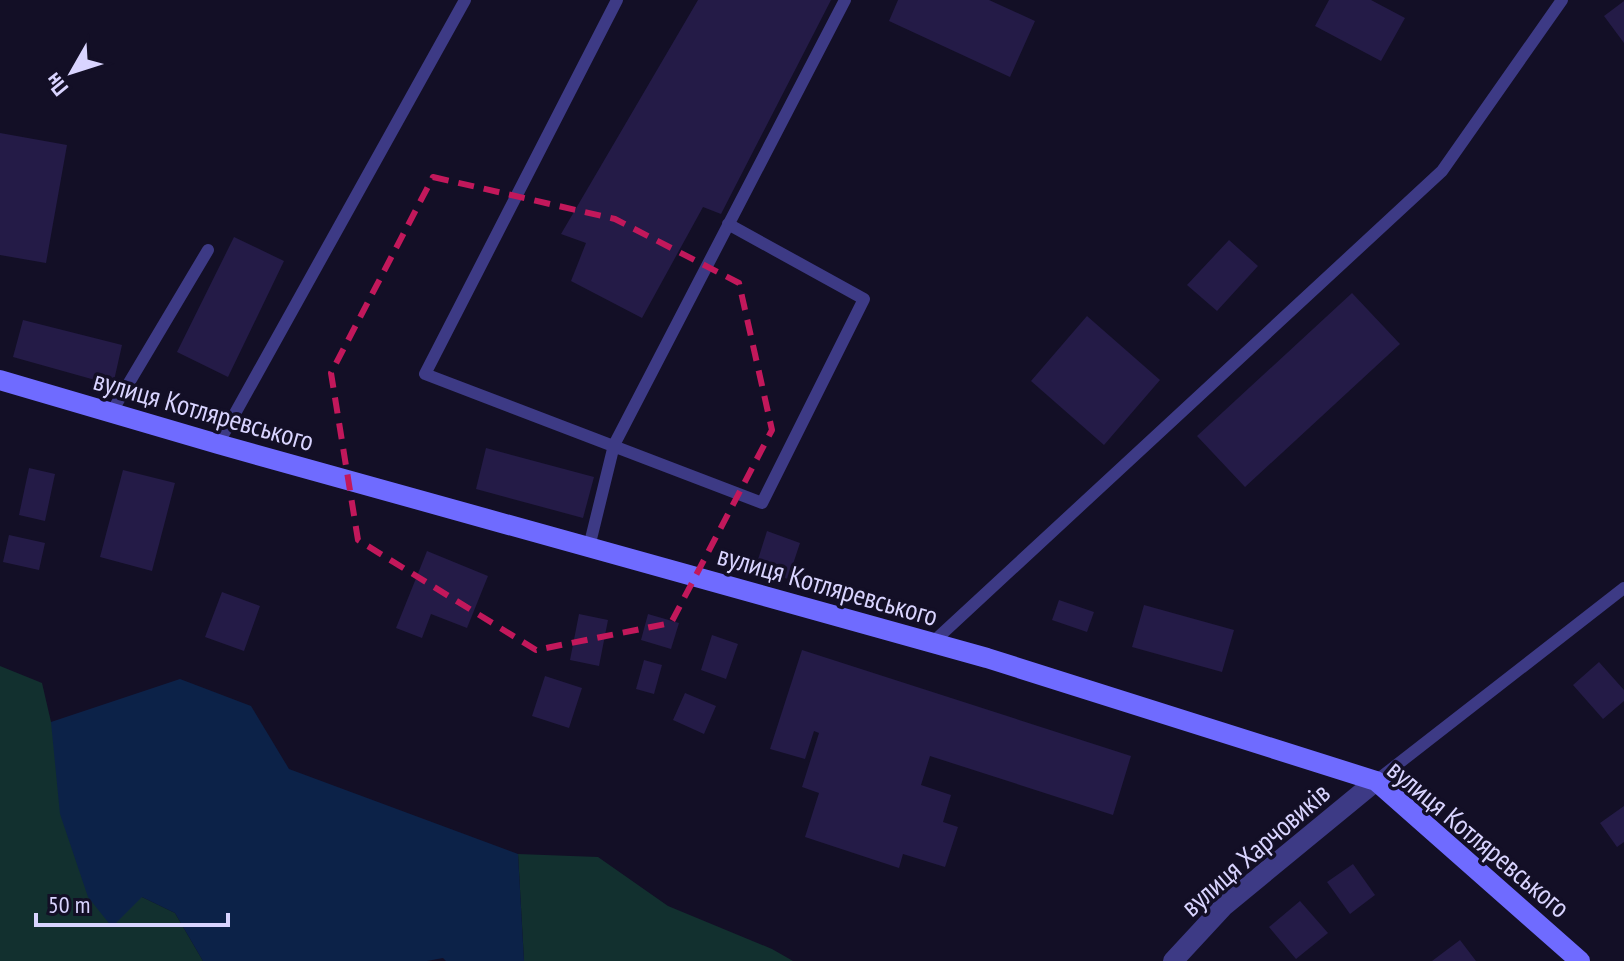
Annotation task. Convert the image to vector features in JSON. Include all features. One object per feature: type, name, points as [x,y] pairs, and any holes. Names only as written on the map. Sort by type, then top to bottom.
[{"type":"street","name":"вулиця Котляревського","points":[[0,380],[218,444],[1002,662],[1376,781],[1580,961]]},
{"type":"street","name":"вулиця Харчовиків","points":[[1173,961],[1224,906],[1376,781]]},
{"type":"lane","points":[[218,444],[465,0]]},
{"type":"lane","points":[[617,0],[425,374],[762,503],[864,299],[728,224]]},
{"type":"lane","points":[[589,547],[614,445],[845,0]]},
{"type":"lane","points":[[932,643],[1442,171],[1562,0]]},
{"type":"lane","points":[[111,413],[208,250]]},
{"type":"lane","points":[[1376,781],[1624,588]]},
{"type":"highlighted area","points":[[433,177],[615,219],[739,283],[772,430],[671,623],[536,650],[358,540],[331,373]]},
{"type":"green space","points":[[0,666],[42,683],[51,722],[142,897],[175,913],[203,961],[0,961]]},
{"type":"green space","points":[[518,854],[598,857],[668,906],[772,949],[793,961],[524,961]]},
{"type":"water","points":[[180,679],[251,706],[289,769],[518,854],[524,961],[446,961],[443,958],[427,961],[203,961],[175,913],[142,897],[112,927],[88,897],[60,814],[51,722]]},
{"type":"building","points":[[698,0],[831,0],[721,214],[703,207],[642,318],[571,281],[586,243],[561,234]]},
{"type":"building","points":[[898,0],[989,0],[1035,21],[1010,77],[889,21]]},
{"type":"building","points":[[1329,0],[1371,0],[1405,18],[1381,61],[1315,26]]},
{"type":"building","points":[[1624,1],[1624,43],[1604,16]]},
{"type":"building","points":[[0,133],[67,145],[46,263],[0,255]]},
{"type":"building","points":[[234,237],[284,261],[228,377],[177,352]]},
{"type":"building","points":[[1229,240],[1258,266],[1217,311],[1187,285]]},
{"type":"building","points":[[1352,293],[1400,344],[1245,487],[1197,436]]},
{"type":"building","points":[[1087,316],[1160,380],[1104,445],[1031,381]]},
{"type":"building","points":[[23,320],[122,345],[113,385],[13,357]]},
{"type":"building","points":[[486,448],[594,477],[583,518],[476,489]]},
{"type":"building","points":[[29,468],[55,474],[45,521],[19,515]]},
{"type":"building","points":[[123,470],[175,483],[152,571],[100,557]]},
{"type":"building","points":[[767,531],[800,543],[788,579],[755,569]]},
{"type":"building","points":[[9,535],[45,543],[39,570],[3,562]]},
{"type":"building","points":[[427,551],[488,576],[467,628],[431,614],[422,638],[396,628]]},
{"type":"building","points":[[222,592],[260,606],[244,651],[205,637]]},
{"type":"building","points":[[1059,600],[1094,612],[1087,632],[1052,620]]},
{"type":"building","points":[[1144,605],[1234,630],[1222,672],[1132,647]]},
{"type":"building","points":[[579,614],[608,620],[599,666],[570,660]]},
{"type":"building","points":[[648,614],[679,623],[671,649],[641,640]]},
{"type":"building","points":[[712,635],[738,644],[726,679],[701,670]]},
{"type":"building","points":[[802,650],[1131,756],[1113,815],[930,756],[921,785],[951,795],[943,822],[958,827],[945,867],[903,854],[899,868],[805,837],[819,793],[802,787],[819,733],[814,731],[805,759],[770,749]]},
{"type":"building","points":[[644,660],[662,665],[654,694],[636,689]]},
{"type":"building","points":[[1599,662],[1624,690],[1624,701],[1603,719],[1573,685]]},
{"type":"building","points":[[545,676],[582,688],[569,728],[532,716]]},
{"type":"building","points":[[685,693],[716,706],[704,734],[673,720]]},
{"type":"building","points":[[1624,806],[1624,842],[1617,847],[1600,823]]},
{"type":"building","points":[[1353,864],[1375,895],[1350,914],[1327,882]]},
{"type":"building","points":[[1300,901],[1328,933],[1296,959],[1269,927]]},
{"type":"building","points":[[1460,940],[1476,961],[1432,961]]}]
